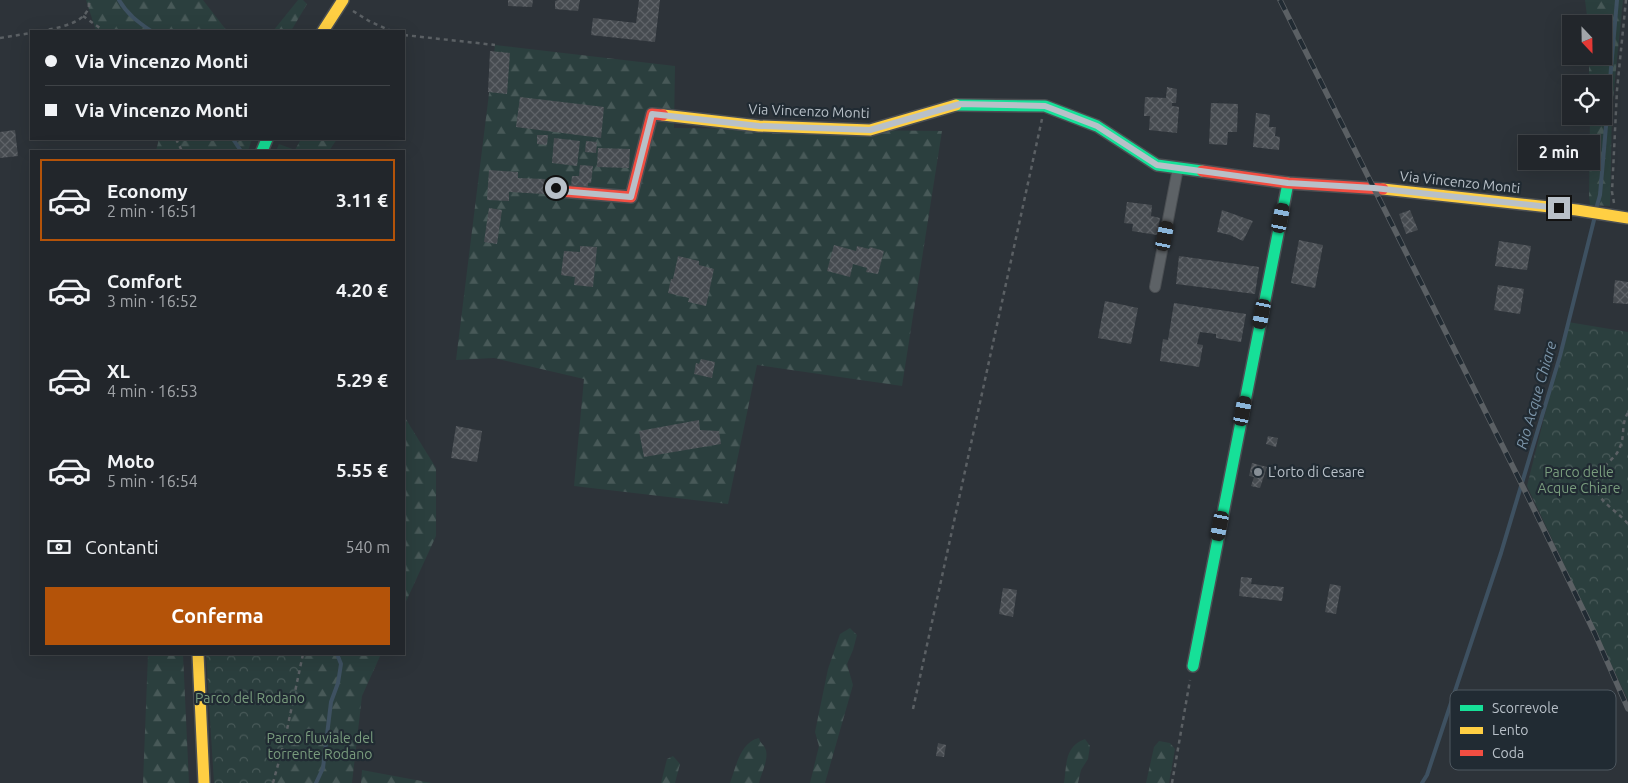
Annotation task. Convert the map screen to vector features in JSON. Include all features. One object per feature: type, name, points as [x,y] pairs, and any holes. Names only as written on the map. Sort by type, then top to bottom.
[{"type":"street","points":[[324,30],[343,0]]},
{"type":"street","name":"Via Vincenzo Monti","points":[[556,188],[560,191],[631,197],[652,114],[759,126],[870,130],[960,104],[1045,106],[1097,126],[1157,165],[1288,183],[1374,188],[1576,210],[1618,217]]},
{"type":"street","points":[[1155,287],[1178,168]]},
{"type":"street","points":[[1193,666],[1288,183]]},
{"type":"street","points":[[198,655],[204,783]]},
{"type":"path","points":[[46,30],[75,22],[88,9],[89,0]]},
{"type":"path","points":[[1618,217],[1612,192],[1616,90],[1626,0]]},
{"type":"path","points":[[353,11],[389,30]]},
{"type":"path","points":[[83,16],[103,30]]},
{"type":"path","points":[[0,38],[30,33]]},
{"type":"path","points":[[405,35],[495,45]]},
{"type":"path","points":[[913,709],[1045,106]]},
{"type":"path","points":[[1628,413],[1624,418],[1621,446],[1598,477],[1597,487],[1601,500],[1628,524]]},
{"type":"path","points":[[274,783],[303,655]]},
{"type":"path","points":[[1172,783],[1193,666]]},
{"type":"green space","points":[[86,0],[203,0],[226,30],[96,30]]},
{"type":"green space","points":[[298,0],[303,0],[307,4],[292,30],[274,30]]},
{"type":"green space","points":[[1585,0],[1623,0],[1612,109],[1612,75],[1589,75],[1589,65],[1612,65],[1612,15],[1587,15]]},
{"type":"green space","points":[[495,45],[675,66],[674,128],[942,131],[902,386],[757,365],[728,504],[574,486],[584,379],[494,358],[456,360]]},
{"type":"green space","points":[[1590,125],[1612,125],[1610,206],[1590,205]]},
{"type":"green space","points":[[159,140],[252,140],[248,150],[156,150]]},
{"type":"green space","points":[[300,140],[336,140],[330,150],[295,150]]},
{"type":"green space","points":[[279,144],[295,150],[276,150]]},
{"type":"green space","name":"Parco delle Acque Chiare","points":[[1568,322],[1628,332],[1628,700],[1527,486]]},
{"type":"green space","points":[[405,418],[436,468],[436,536],[405,604]]},
{"type":"green space","points":[[850,628],[857,635],[847,664],[853,685],[825,783],[810,783],[819,746],[815,732],[828,669],[840,634]]},
{"type":"green space","points":[[148,655],[183,655],[189,783],[143,783]]},
{"type":"green space","name":"Parco del Rodano","points":[[206,655],[303,655],[285,739],[273,783],[214,783]]},
{"type":"green space","name":"Parco fluviale del torrente Rodano","points":[[303,655],[381,655],[362,696],[352,783],[273,783],[285,739]]},
{"type":"green space","points":[[759,738],[765,748],[766,756],[765,766],[759,783],[730,783],[743,750],[747,744]]},
{"type":"green space","points":[[1085,739],[1090,746],[1088,759],[1081,770],[1078,783],[1064,783],[1066,763],[1070,751],[1078,742]]},
{"type":"green space","points":[[1159,741],[1170,743],[1175,749],[1169,783],[1146,783],[1154,747]]},
{"type":"green space","points":[[673,756],[680,764],[675,783],[661,783],[667,759]]},
{"type":"green space","points":[[362,770],[432,783],[361,783]]},
{"type":"building","points":[[508,0],[533,0],[532,7],[508,6]]},
{"type":"building","points":[[580,0],[578,11],[555,9],[555,1]]},
{"type":"building","points":[[639,0],[660,0],[655,42],[591,35],[593,18],[636,23]]},
{"type":"building","points":[[490,51],[510,53],[507,94],[488,92]]},
{"type":"building","points":[[1167,87],[1177,89],[1176,103],[1172,103],[1172,106],[1179,107],[1177,133],[1149,130],[1150,116],[1144,116],[1145,97],[1166,98]]},
{"type":"building","points":[[520,97],[604,107],[601,138],[516,127]]},
{"type":"building","points":[[1211,103],[1238,104],[1237,132],[1228,132],[1227,145],[1209,144]]},
{"type":"building","points":[[1256,113],[1270,115],[1269,127],[1276,127],[1275,136],[1280,137],[1279,150],[1253,147]]},
{"type":"building","points":[[15,130],[18,156],[0,158],[0,132]]},
{"type":"building","points":[[537,135],[548,135],[547,145],[537,144]]},
{"type":"building","points":[[554,138],[580,141],[577,166],[552,163]]},
{"type":"building","points":[[586,141],[597,142],[596,153],[585,152]]},
{"type":"building","points":[[598,148],[630,149],[629,168],[597,167]]},
{"type":"building","points":[[580,165],[593,166],[591,183],[588,183],[588,188],[571,186],[572,176],[579,176]]},
{"type":"building","points":[[489,170],[518,172],[518,178],[545,179],[544,194],[509,192],[509,201],[487,200]]},
{"type":"building","points":[[1127,202],[1152,205],[1151,216],[1160,218],[1157,235],[1132,231],[1133,224],[1124,223]]},
{"type":"building","points":[[489,208],[502,210],[497,244],[484,242]]},
{"type":"building","points":[[1222,210],[1253,221],[1243,241],[1217,232]]},
{"type":"building","points":[[1410,210],[1418,230],[1406,234],[1399,214]]},
{"type":"building","points":[[1299,240],[1323,245],[1315,288],[1291,283]]},
{"type":"building","points":[[1499,241],[1531,246],[1527,270],[1495,266]]},
{"type":"building","points":[[834,245],[856,251],[857,246],[884,251],[878,274],[866,272],[867,268],[853,264],[850,277],[827,271]]},
{"type":"building","points":[[580,246],[597,247],[593,287],[574,285],[575,277],[561,275],[564,251],[580,252]]},
{"type":"building","points":[[678,256],[699,261],[699,265],[714,269],[706,306],[688,302],[689,298],[668,293]]},
{"type":"building","points":[[1179,256],[1259,267],[1255,294],[1176,284]]},
{"type":"building","points":[[1615,280],[1628,282],[1628,304],[1613,303]]},
{"type":"building","points":[[1498,285],[1524,289],[1520,314],[1494,310]]},
{"type":"building","points":[[1105,301],[1138,308],[1131,344],[1098,338]]},
{"type":"building","points":[[1174,303],[1246,314],[1241,342],[1216,338],[1216,334],[1200,332],[1197,344],[1203,345],[1199,367],[1160,361],[1163,339],[1168,340]]},
{"type":"building","points":[[701,359],[715,362],[712,378],[694,374],[696,363],[699,364]]},
{"type":"building","points":[[699,420],[700,430],[719,431],[721,444],[644,457],[639,431]]},
{"type":"building","points":[[456,426],[482,431],[477,462],[451,458]]},
{"type":"building","points":[[1268,436],[1278,438],[1276,447],[1266,444]]},
{"type":"building","name":"L'orto di Cesare","points":[[1252,463],[1267,467],[1260,488],[1251,486],[1254,477],[1249,476]]},
{"type":"building","points":[[1241,577],[1252,578],[1251,584],[1284,587],[1282,601],[1239,596]]},
{"type":"building","points":[[1330,584],[1341,586],[1336,614],[1325,612]]},
{"type":"building","points":[[1003,588],[1017,590],[1013,617],[999,614]]},
{"type":"building","points":[[938,743],[946,745],[944,757],[936,756]]},
{"type":"waterway","points":[[119,0],[129,14],[150,30]]},
{"type":"waterway","name":"Rio Acque Chiare","points":[[1596,209],[1600,195],[1617,0]]},
{"type":"waterway","points":[[234,140],[240,150]]},
{"type":"waterway","name":"Rio Acque Chiare","points":[[1455,690],[1501,553],[1560,356],[1595,216]]},
{"type":"waterway","points":[[316,783],[323,768],[331,702],[338,683],[341,664],[337,655]]},
{"type":"waterway","name":"Rio Acque Chiare","points":[[1422,783],[1427,775],[1450,706]]},
{"type":"railway","points":[[1280,0],[1526,493],[1595,634],[1628,709]]},
{"type":"traffic: fast","points":[[956,105],[1045,106],[1097,126],[1157,165],[1202,171]]},
{"type":"traffic: fast","points":[[262,150],[267,140]]},
{"type":"traffic: fast","points":[[1193,666],[1288,183]]},
{"type":"traffic: slow","points":[[324,30],[343,0]]},
{"type":"traffic: slow","points":[[663,115],[759,126],[870,130],[956,105]]},
{"type":"traffic: slow","points":[[1383,189],[1577,210],[1628,218]]},
{"type":"traffic: slow","points":[[198,655],[204,783]]},
{"type":"traffic: jam","points":[[556,188],[560,191],[631,197],[652,114],[663,115]]},
{"type":"traffic: jam","points":[[1202,171],[1288,183],[1383,189]]},
{"type":"place","name":"L'orto di Cesare","points":[[1258,472]]},
{"type":"route","points":[[556,188],[560,191],[631,197],[652,114],[759,126],[870,130],[960,104],[1045,106],[1097,126],[1157,165],[1288,183],[1374,188],[1559,208]]}]
